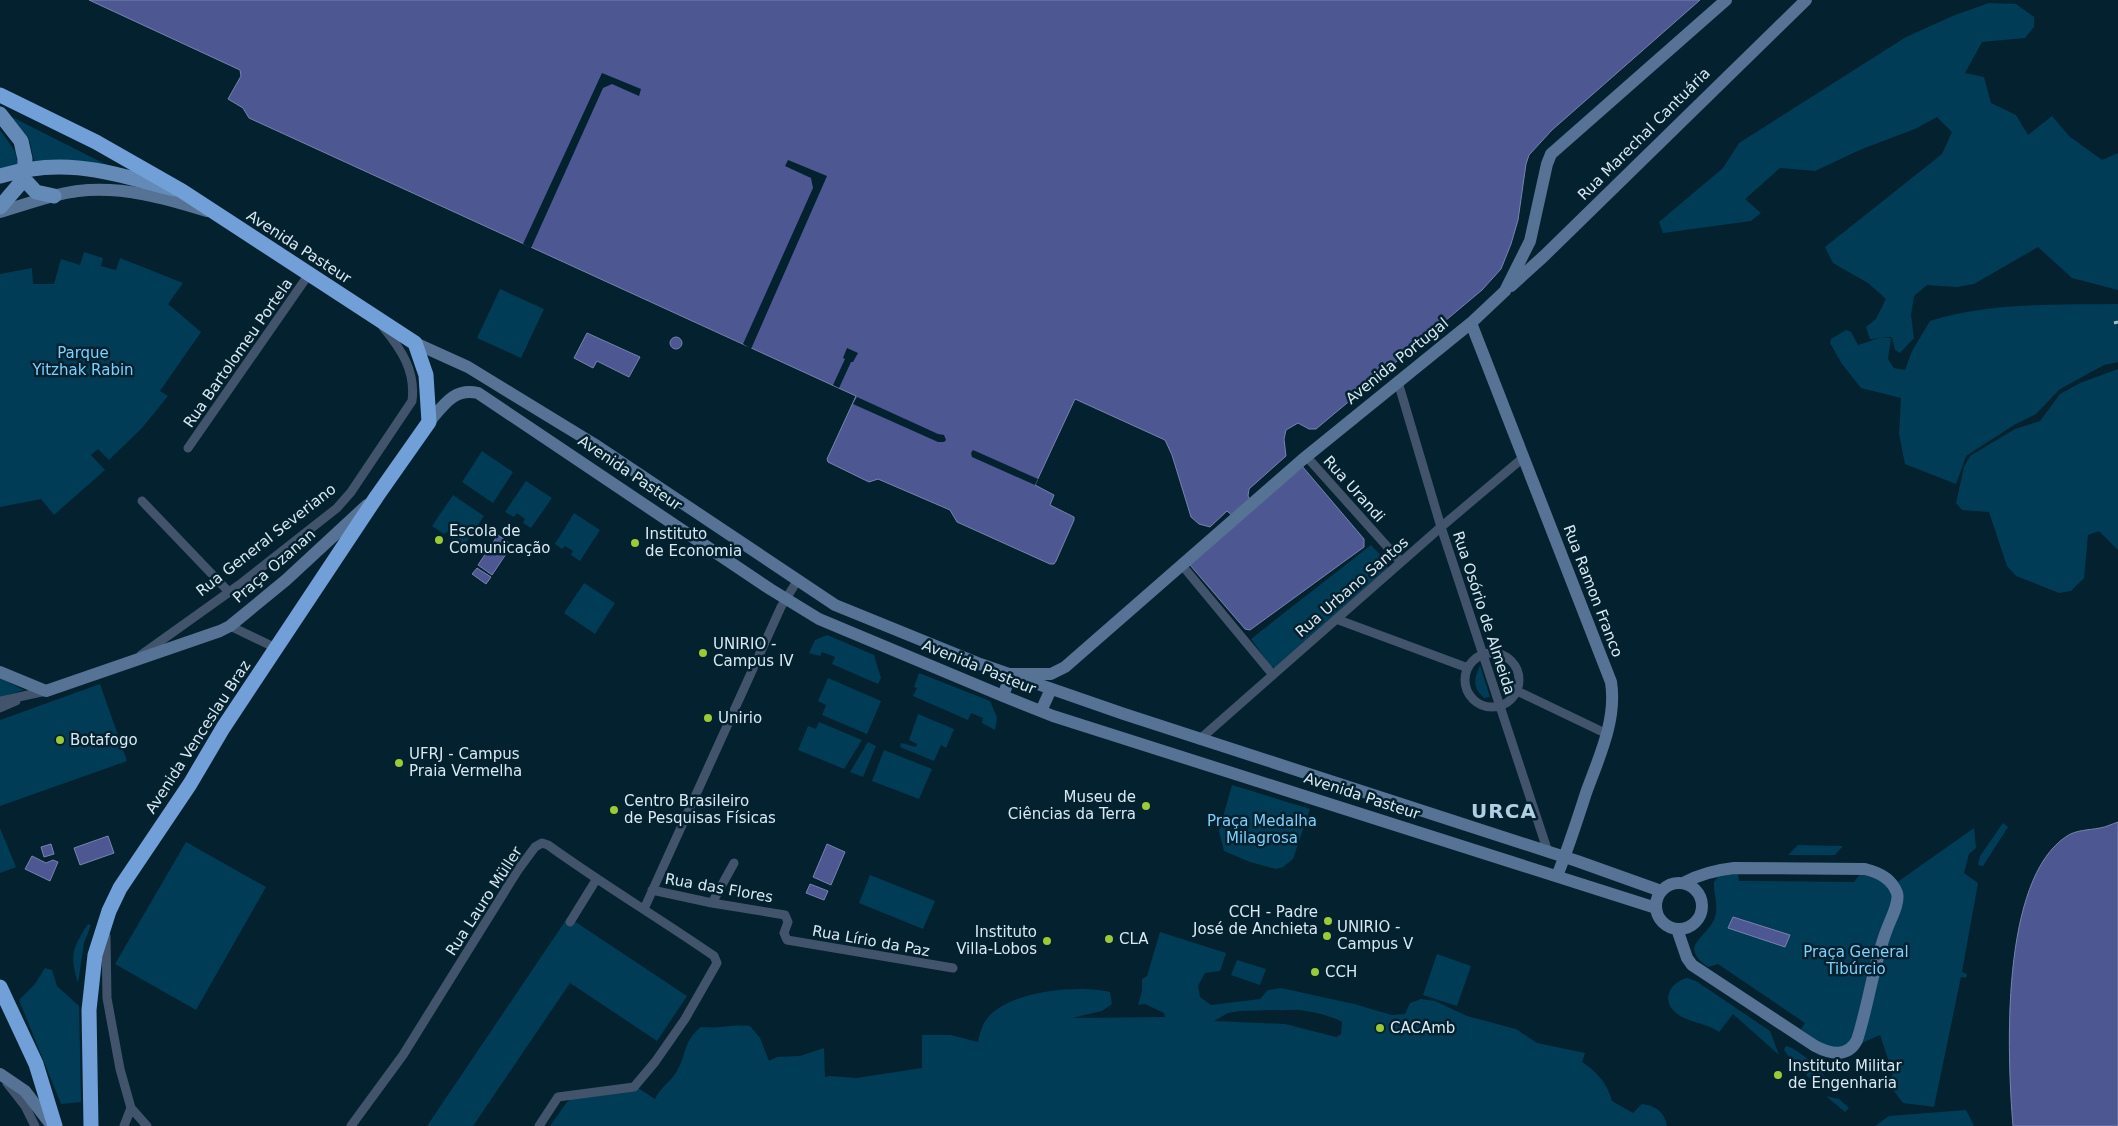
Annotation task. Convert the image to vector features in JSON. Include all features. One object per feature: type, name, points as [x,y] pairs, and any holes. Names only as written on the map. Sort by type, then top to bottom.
[{"type":"highway","points":[[0,95],[96,142],[182,191]]},
{"type":"highway","name":"Avenida Pasteur","points":[[182,191],[415,342]]},
{"type":"highway","points":[[415,342],[426,375],[429,422]]},
{"type":"highway","name":"Avenida Venceslau Braz","points":[[91,1126],[89,1103],[89,1010],[92,977],[98,938],[120,888],[190,784],[223,728],[276,648],[377,496],[429,422]]},
{"type":"highway","points":[[0,987],[36,1064],[53,1126]]},
{"type":"main road","points":[[0,114],[21,141],[25,156],[24,178],[0,207]]},
{"type":"main road","name":"Avenida Pasteur","points":[[0,176],[34,168],[80,167],[104,170],[182,191]]},
{"type":"main road","points":[[24,178],[36,192],[54,196]]},
{"type":"street","name":"Avenida Portugal","points":[[1011,674],[1051,674],[1065,667],[1304,458],[1471,323],[1505,291],[1530,241],[1547,164],[1551,154],[1726,0]]},
{"type":"street","name":"Rua Marechal Cantuária","points":[[1505,291],[1544,256],[1806,0]]},
{"type":"street","name":"Avenida Pasteur","points":[[0,212],[54,196],[87,190],[134,192],[168,198],[214,213]]},
{"type":"street","points":[[1530,241],[1544,256]]},
{"type":"street","name":"Rua Bartolomeu Portela","points":[[188,448],[310,274]]},
{"type":"street","name":"Rua General Severiano","points":[[132,661],[229,592],[346,500],[412,401],[414,388],[412,377],[397,345],[376,317]]},
{"type":"street","name":"Rua Ramon Franco","points":[[1471,323],[1610,682],[1612,708],[1606,734],[1557,876]]},
{"type":"street","name":"Avenida Pasteur","points":[[415,342],[468,367],[594,444],[836,606],[980,664],[1051,689],[1199,740],[1548,852],[1661,891]]},
{"type":"street","name":"Rua Osório de Almeida","points":[[1398,382],[1441,527],[1548,852]]},
{"type":"street","name":"Avenida Pasteur","points":[[429,422],[455,396],[462,392],[470,391],[488,398],[583,464],[819,619],[1041,711],[1135,743],[1656,908]]},
{"type":"street","points":[[583,464],[594,444]]},
{"type":"street","name":"Rua Urbano Santos","points":[[1199,740],[1441,527],[1524,457]]},
{"type":"street","name":"Rua Urandi","points":[[1304,458],[1401,562]]},
{"type":"street","name":"Praça Ozanan","points":[[276,648],[230,626],[286,580],[377,496]]},
{"type":"street","points":[[142,500],[229,592]]},
{"type":"street","points":[[1184,561],[1273,675]]},
{"type":"street","points":[[644,908],[786,599],[797,581]]},
{"type":"street","points":[[1336,619],[1468,668]]},
{"type":"street","name":"Rua General Severiano","points":[[0,701],[46,691],[230,626]]},
{"type":"street","points":[[1484,654],[1499,654],[1512,662],[1519,675],[1517,691],[1510,700],[1500,706],[1482,705],[1468,694],[1465,685],[1468,668],[1474,659],[1484,654]]},
{"type":"street","points":[[0,672],[46,691]]},
{"type":"street","points":[[1002,696],[1011,674]]},
{"type":"street","points":[[1041,711],[1051,689]]},
{"type":"street","points":[[1517,691],[1606,734]]},
{"type":"street","name":"Rua General Severiano","points":[[0,708],[20,698]]},
{"type":"street","points":[[1440,839],[1445,819]]},
{"type":"street","name":"Rua Lauro Müller","points":[[351,1126],[403,1055],[518,870],[534,847],[542,843],[548,845],[596,880],[644,908],[717,959],[716,968],[685,1019],[655,1062],[634,1087],[558,1097],[538,1126]]},
{"type":"street","points":[[712,903],[734,863]]},
{"type":"street","points":[[1677,929],[1687,958],[1692,965],[1815,1046],[1826,1052],[1837,1054],[1849,1051],[1857,1040],[1879,949],[1898,899],[1897,893],[1887,878],[1882,874],[1865,869],[1734,868],[1714,870],[1683,883],[1671,884],[1661,891],[1656,908],[1664,923],[1677,929],[1692,925],[1702,913],[1702,905],[1697,891],[1683,883]]},
{"type":"street","points":[[570,922],[596,880]]},
{"type":"street","name":"Rua das Flores","points":[[652,890],[712,903],[786,915],[788,922],[784,938]]},
{"type":"street","points":[[109,911],[106,937],[107,998],[120,1069],[131,1108],[147,1126]]},
{"type":"street","name":"Rua Lírio da Paz","points":[[784,938],[789,941],[953,968]]},
{"type":"street","points":[[0,1075],[25,1091],[53,1126]]},
{"type":"street","points":[[0,1075],[25,1106],[35,1126]]},
{"type":"street","points":[[124,1126],[131,1108]]},
{"type":"green space","points":[[1989,3],[2016,4],[2034,17],[2034,27],[2025,38],[1982,42],[1965,73],[1984,77],[1991,103],[2016,115],[2028,135],[2052,116],[2069,136],[2102,160],[2118,153],[2118,290],[2072,278],[2038,247],[1974,284],[1957,287],[1927,285],[1914,296],[1911,315],[1914,338],[1900,353],[1895,350],[1892,337],[1880,337],[1891,338],[1888,359],[1894,368],[1905,370],[1912,351],[1930,321],[1976,310],[2023,306],[2118,304],[2118,362],[2104,365],[2060,389],[2036,414],[2014,425],[1966,456],[1956,484],[1905,464],[1899,434],[1901,398],[1861,388],[1842,364],[1830,343],[1831,339],[1846,330],[1851,332],[1858,345],[1880,338],[1870,339],[1866,327],[1876,319],[1886,299],[1868,283],[1833,263],[1825,247],[1942,154],[1952,132],[1937,117],[1915,129],[1862,149],[1815,171],[1780,168],[1745,199],[1761,213],[1751,221],[1663,233],[1659,222],[1723,168],[1739,143],[1906,37],[1955,15]]},
{"type":"green space","points":[[8,115],[107,165],[35,165],[29,139]]},
{"type":"green space","points":[[0,130],[15,151],[18,165],[0,173]]},
{"type":"green space","name":"Parque Yitzhak Rabin","points":[[84,252],[103,258],[101,266],[116,270],[120,258],[183,283],[168,304],[201,332],[160,391],[168,396],[142,428],[109,460],[98,449],[91,455],[105,470],[54,515],[41,499],[0,507],[0,274],[32,268],[33,284],[54,284],[61,259],[80,265]]},
{"type":"green space","points":[[500,289],[544,309],[521,358],[477,338]]},
{"type":"green space","points":[[2118,369],[2118,550],[2099,531],[2088,535],[2084,578],[2071,591],[2059,593],[2016,576],[2007,566],[1989,512],[1962,510],[1956,503],[1964,467],[1970,456],[2015,429],[2040,421],[2060,394],[2080,383]]},
{"type":"green space","points":[[482,451],[513,472],[493,503],[462,482]]},
{"type":"green space","points":[[526,481],[552,498],[531,528],[523,523],[525,519],[517,513],[514,517],[505,512]]},
{"type":"green space","points":[[453,495],[484,516],[463,547],[451,539],[454,530],[452,529],[444,534],[432,526]]},
{"type":"green space","points":[[574,513],[600,530],[580,561],[571,555],[573,551],[565,546],[562,549],[555,544]]},
{"type":"green space","points":[[1371,545],[1386,561],[1388,568],[1275,668],[1270,665],[1251,639]]},
{"type":"green space","points":[[584,583],[615,603],[595,634],[564,613]]},
{"type":"green space","points":[[827,635],[874,655],[881,678],[878,684],[832,664],[835,657],[822,652],[820,656],[809,653],[815,640]]},
{"type":"green space","points":[[1494,661],[1504,670],[1508,677],[1509,691],[1504,694]]},
{"type":"green space","points":[[1480,665],[1490,697],[1484,698],[1477,690],[1475,679]]},
{"type":"green space","points":[[919,673],[990,701],[997,717],[995,730],[982,723],[983,718],[971,713],[968,720],[913,696],[917,688],[914,687]]},
{"type":"green space","points":[[0,678],[24,690],[0,697]]},
{"type":"green space","points":[[828,678],[881,701],[867,734],[822,715],[826,705],[818,701]]},
{"type":"green space","name":"Botafogo","points":[[100,684],[127,761],[0,806],[0,720]]},
{"type":"green space","points":[[918,714],[954,729],[946,748],[941,745],[934,761],[900,747],[901,743],[916,747],[917,744],[909,740]]},
{"type":"green space","points":[[819,722],[862,740],[844,769],[798,750],[808,726],[816,729]]},
{"type":"green space","points":[[868,742],[876,746],[863,777],[850,772]]},
{"type":"green space","points":[[884,750],[932,769],[919,799],[872,781]]},
{"type":"green space","name":"Praça Medalha Milagrosa","points":[[1232,785],[1310,809],[1293,859],[1283,867],[1276,869],[1250,862],[1224,851],[1219,831]]},
{"type":"green space","points":[[2003,823],[2008,827],[1983,866],[1978,865],[1980,856]]},
{"type":"green space","points":[[0,828],[16,867],[0,873]]},
{"type":"green space","name":"Praça General Tibúrcio","points":[[1974,828],[1976,848],[1969,854],[1964,873],[1978,883],[1962,972],[1967,974],[1966,978],[1961,977],[1934,1107],[1903,1103],[1887,1082],[1893,1074],[1880,1035],[1864,1042],[1840,1057],[1801,1029],[1805,1023],[1718,964],[1708,967],[1695,953],[1694,947],[1715,917],[1714,882],[1721,873],[1738,874],[1739,881],[1854,882],[1860,874],[1864,874],[1896,883]]},
{"type":"green space","points":[[186,842],[266,887],[196,1010],[115,964]]},
{"type":"green space","points":[[1798,845],[1843,846],[1835,855],[1788,855]]},
{"type":"green space","points":[[870,875],[935,901],[923,929],[859,903]]},
{"type":"green space","points":[[568,917],[687,996],[657,1041],[570,983],[473,1126],[427,1126]]},
{"type":"green space","points":[[88,924],[91,925],[84,943],[78,983],[73,958],[74,952]]},
{"type":"green space","points":[[1160,932],[1226,953],[1220,971],[1205,973],[1198,986],[1200,997],[1211,1005],[1260,999],[1268,990],[1281,988],[1354,1004],[1392,1015],[1405,1014],[1410,1003],[1421,999],[1435,1001],[1467,1016],[1516,1029],[1537,1043],[1585,1053],[1582,1062],[1601,1078],[1608,1089],[1612,1101],[1633,1113],[1642,1104],[1651,1106],[1659,1110],[1667,1126],[550,1126],[567,1102],[573,1098],[635,1086],[655,1099],[660,1090],[677,1071],[691,1037],[701,1027],[750,1026],[760,1038],[769,1061],[777,1057],[800,1056],[824,1048],[825,1077],[856,1078],[922,1068],[922,1035],[951,1035],[978,1042],[984,1023],[993,1012],[1023,997],[1042,992],[1079,989],[1110,992],[1112,1004],[1102,1011],[1072,1018],[1165,1017],[1164,1013],[1145,1004],[1138,1005],[1142,991],[1142,979],[1147,976]],"holes":[[[1299,1010],[1316,1013],[1342,1022],[1341,1034],[1336,1037],[1285,1024],[1214,1021],[1228,1013]]]},
{"type":"green space","points":[[1437,954],[1471,966],[1457,1006],[1423,995]]},
{"type":"green space","points":[[1237,960],[1266,969],[1260,985],[1231,975]]},
{"type":"green space","points":[[45,968],[52,970],[57,986],[79,1006],[81,1102],[61,1104],[19,1000],[35,984]]},
{"type":"green space","points":[[1687,978],[1696,981],[1770,1031],[1779,1055],[1733,1014],[1719,1032],[1708,1026],[1683,1018],[1673,1010],[1668,1000],[1670,990],[1677,982]]},
{"type":"green space","points":[[1786,1046],[1798,1052],[1812,1063],[1824,1076],[1829,1087],[1820,1086],[1806,1075],[1808,1073],[1795,1061],[1794,1063],[1784,1050]]},
{"type":"green space","points":[[1826,1096],[1839,1099],[1849,1108],[1845,1112]]},
{"type":"green space","points":[[1966,1110],[1974,1126],[1875,1126],[1889,1116]]},
{"type":"water","points":[[89,0],[1700,0],[1552,130],[1529,155],[1518,220],[1511,244],[1501,269],[1482,290],[1316,429],[1309,429],[1298,423],[1286,430],[1284,439],[1286,456],[1249,489],[1248,496],[1251,502],[1302,466],[1364,539],[1364,547],[1250,630],[1245,629],[1190,565],[1235,518],[1227,511],[1210,527],[1199,524],[1191,517],[1172,455],[1165,440],[1075,399],[1035,485],[1054,495],[1050,505],[1074,517],[1056,561],[1054,564],[1050,564],[957,522],[950,510],[878,479],[869,482],[828,462],[827,459],[856,396],[249,118],[243,108],[228,99],[241,76],[240,70]]},
{"type":"water","points":[[587,333],[640,357],[629,377],[597,361],[593,368],[574,358]]},
{"type":"water","points":[[674,337],[678,337],[682,343],[678,349],[674,349],[670,345],[670,341]]},
{"type":"water","points":[[498,535],[512,545],[492,575],[478,565]]},
{"type":"water","points":[[477,568],[491,577],[486,584],[472,574]]},
{"type":"water","points":[[2118,822],[2118,1126],[2013,1126],[2009,1057],[2010,1014],[2019,928],[2029,889],[2045,858],[2067,836],[2078,831],[2102,828]]},
{"type":"water","points":[[108,836],[114,853],[80,865],[74,848]]},
{"type":"water","points":[[51,844],[54,854],[44,857],[41,847]]},
{"type":"water","points":[[827,844],[845,852],[831,885],[813,877]]},
{"type":"water","points":[[32,856],[46,863],[53,860],[58,862],[50,881],[25,869]]},
{"type":"water","points":[[810,884],[828,891],[824,900],[806,893]]},
{"type":"water","points":[[1733,917],[1790,935],[1785,947],[1728,928]]},
{"type":"pier","points":[[602,73],[641,89],[639,96],[612,84],[603,88],[531,248],[523,244]]},
{"type":"pier","points":[[788,160],[827,176],[751,349],[743,344],[813,188],[811,178],[785,166]]},
{"type":"pier","points":[[847,348],[858,353],[853,362],[851,362],[839,388],[833,385],[845,359],[843,358]]},
{"type":"pier","points":[[857,397],[944,435],[946,440],[938,442],[853,404]]},
{"type":"pier","points":[[973,450],[1038,479],[1035,485],[972,457],[971,453]]},
{"type":"railway","points":[[2114,323],[2118,322]]},
{"type":"place","name":"Escola de Comunicação","points":[[439,540]]},
{"type":"place","name":"Instituto de Economia","points":[[635,543]]},
{"type":"place","name":"UNIRIO - Campus IV","points":[[703,653]]},
{"type":"place","name":"Unirio","points":[[708,718]]},
{"type":"place","name":"Botafogo","points":[[60,740]]},
{"type":"place","name":"UFRJ - Campus Praia Vermelha","points":[[399,763]]},
{"type":"place","name":"Museu de Ciências da Terra","points":[[1146,806]]},
{"type":"place","name":"Centro Brasileiro de Pesquisas Físicas","points":[[614,810]]},
{"type":"place","name":"CCH - Padre José de Anchieta","points":[[1328,921]]},
{"type":"place","name":"UNIRIO - Campus V","points":[[1327,936]]},
{"type":"place","name":"CLA","points":[[1109,939]]},
{"type":"place","name":"Instituto Villa-Lobos","points":[[1047,941]]},
{"type":"place","name":"CCH","points":[[1315,972]]},
{"type":"place","name":"CACAmb","points":[[1380,1028]]},
{"type":"place","name":"Instituto Militar de Engenharia","points":[[1778,1075]]},
{"type":"district","name":"URCA","points":[[1504,811]]}]
